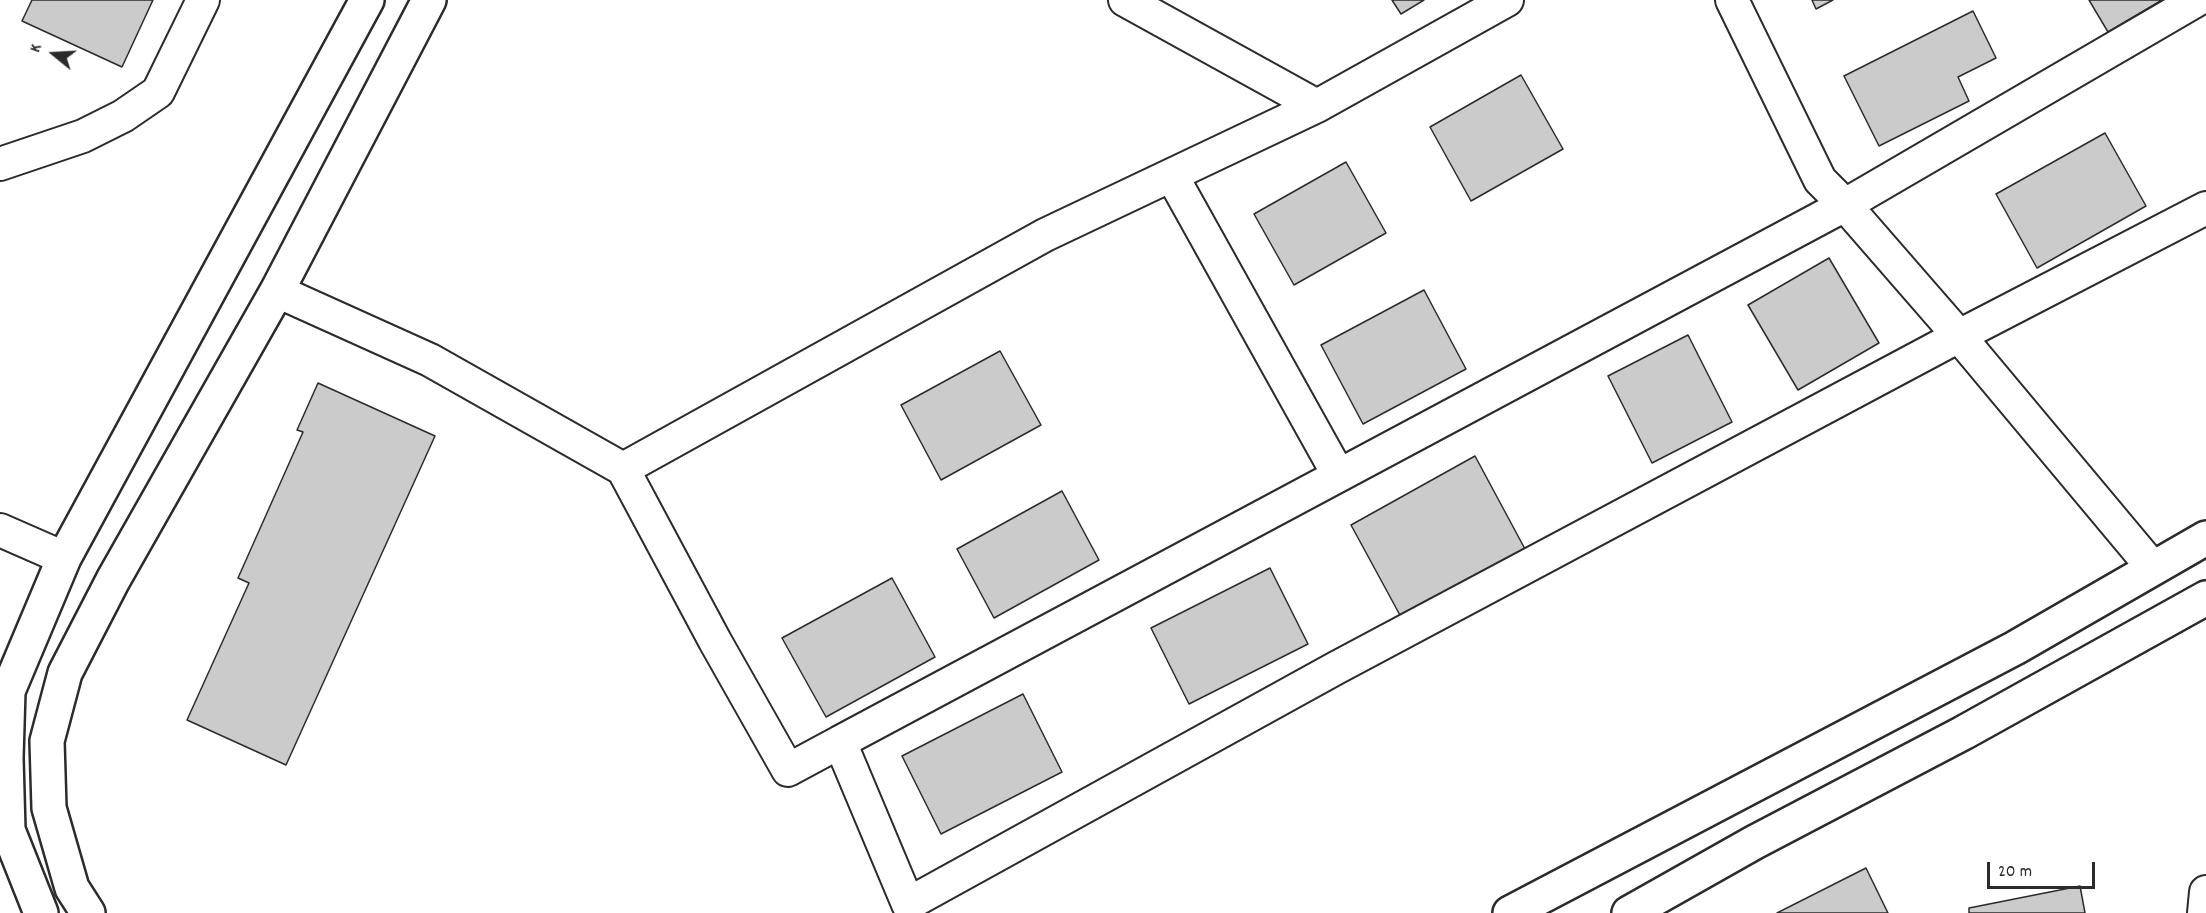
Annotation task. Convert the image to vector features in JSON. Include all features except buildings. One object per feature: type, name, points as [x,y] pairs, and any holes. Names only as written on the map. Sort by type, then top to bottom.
[{"type":"main road","points":[[40,913],[8,830],[3,757],[8,691],[64,558],[367,0]]},
{"type":"main road","points":[[88,913],[72,888],[50,808],[47,741],[64,673],[113,580],[278,291],[429,0]]},
{"type":"main road","points":[[1510,913],[2015,648],[2206,538]]},
{"type":"main road","points":[[1629,913],[1755,842],[1963,733],[2206,599]]},
{"type":"street","points":[[0,164],[83,136],[123,117],[158,92],[203,0]]},
{"type":"street","points":[[1125,0],[1317,106]]},
{"type":"street","points":[[623,469],[1045,235],[1317,106],[1507,0]]},
{"type":"street","points":[[1732,0],[1820,180],[1845,205],[1959,336],[2153,568]]},
{"type":"street","points":[[278,291],[430,360],[623,469],[715,641],[788,770],[1845,205],[2197,0]]},
{"type":"street","points":[[1172,176],[1338,474]]},
{"type":"street","points":[[840,742],[908,904],[1336,668],[1959,336],[2206,208]]},
{"type":"street","points":[[0,530],[64,558]]},
{"type":"street","points":[[2204,913],[2206,892]]}]
